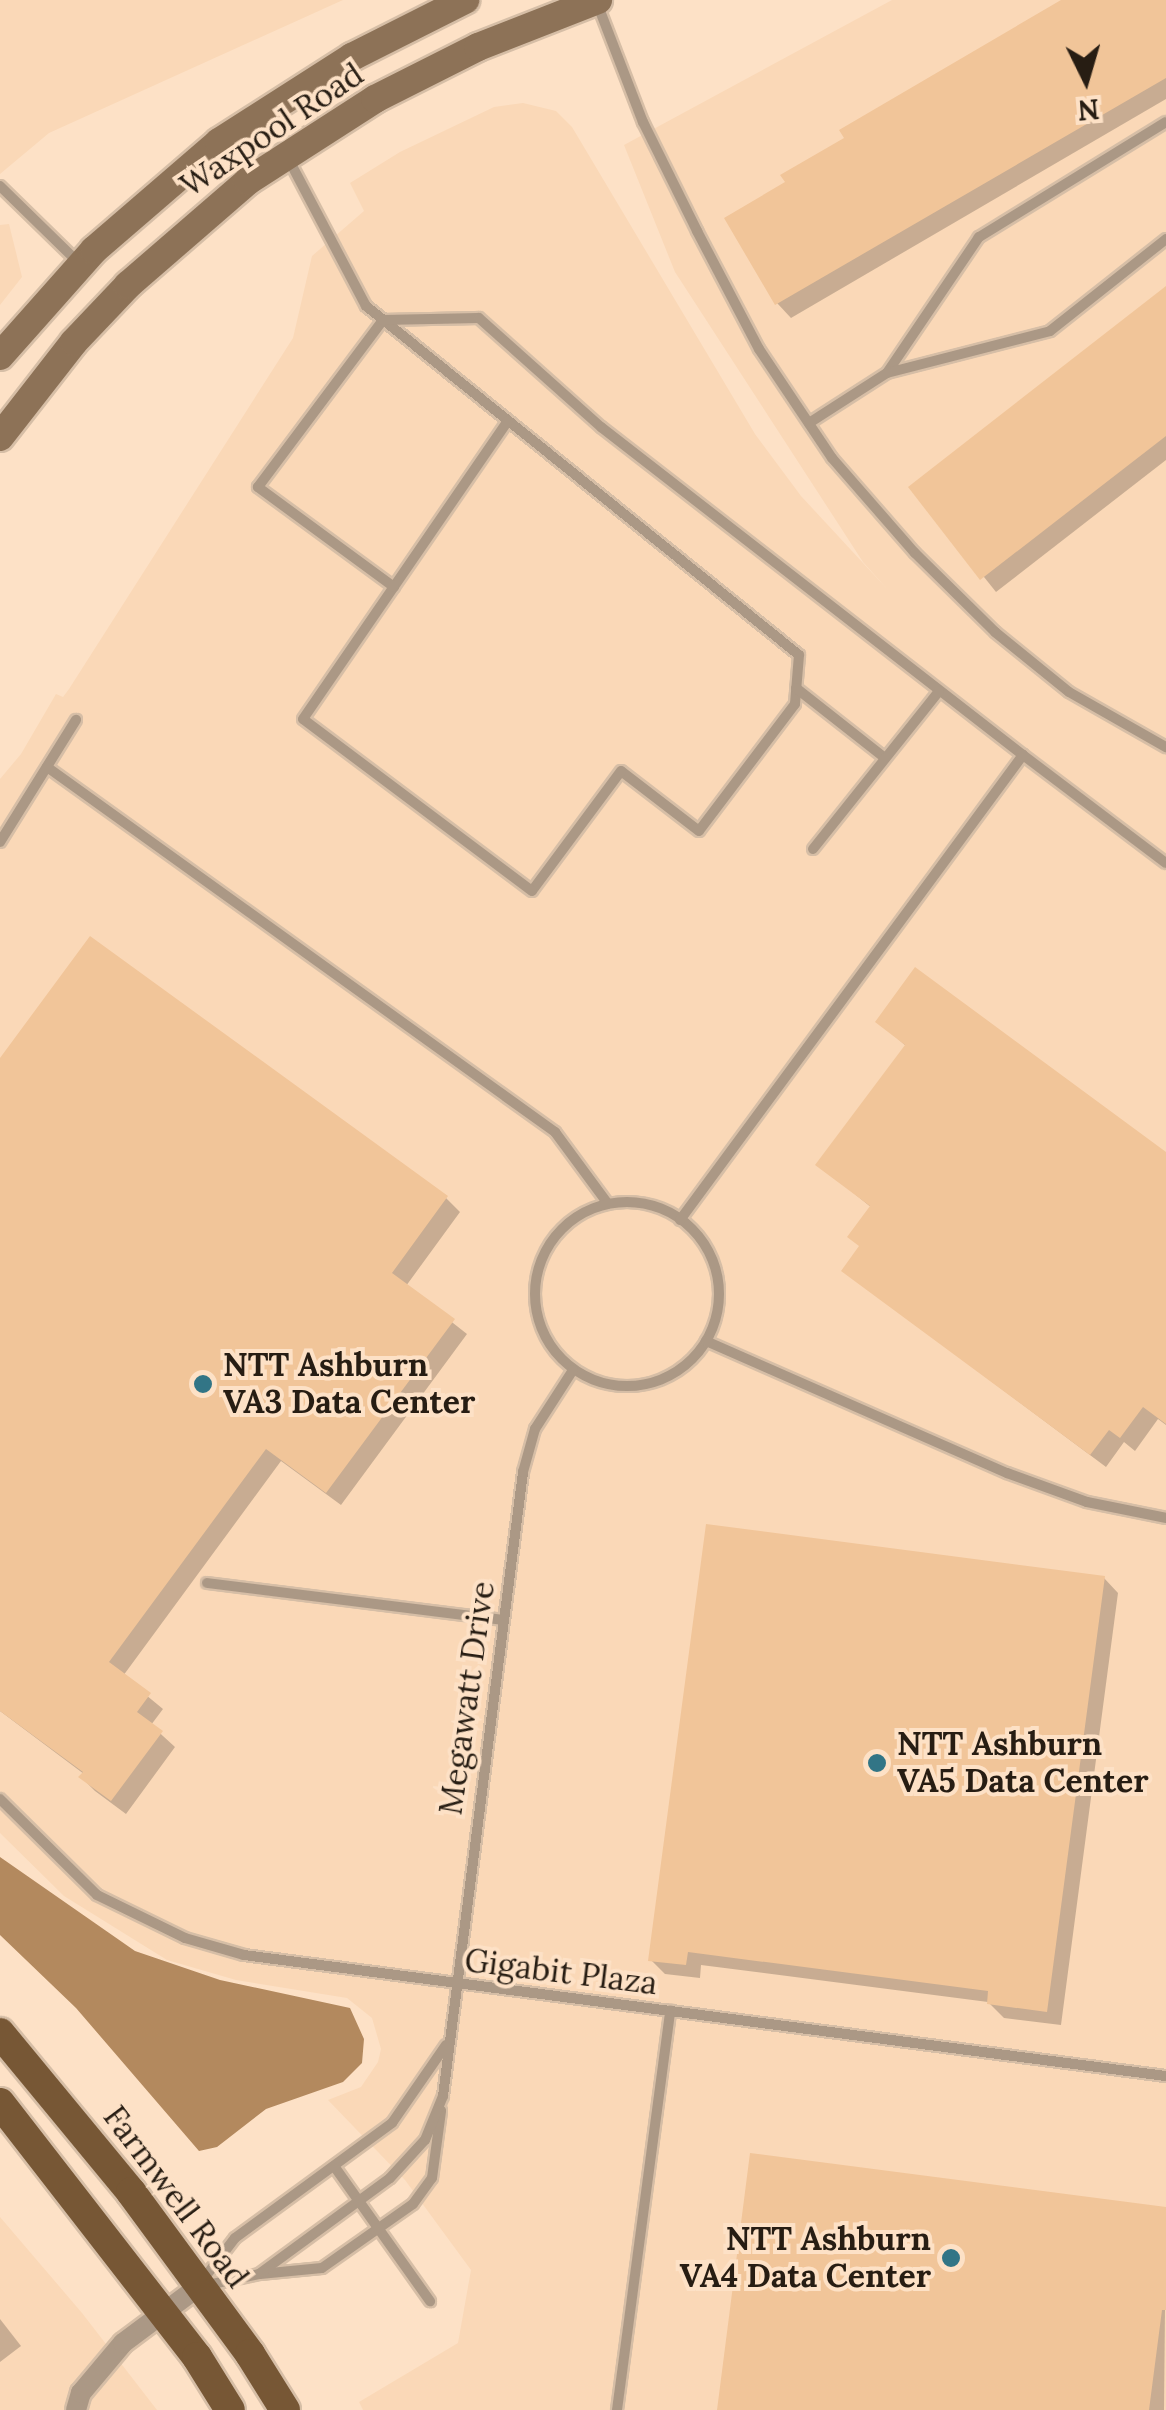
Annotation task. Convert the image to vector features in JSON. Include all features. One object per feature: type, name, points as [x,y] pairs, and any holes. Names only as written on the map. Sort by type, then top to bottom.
[{"type":"main road","name":"Waxpool Road","points":[[0,356],[80,264],[154,194],[287,95],[464,0]]},
{"type":"main road","name":"Waxpool Road","points":[[0,437],[74,342],[128,285],[186,231],[286,154],[375,99],[478,46],[596,0]]},
{"type":"main road","name":"Farmwell Road","points":[[0,2033],[131,2192],[250,2354],[285,2410]]},
{"type":"main road","points":[[0,2103],[197,2357],[230,2410]]},
{"type":"street","points":[[76,2410],[81,2393],[123,2343],[198,2287]]},
{"type":"lane","points":[[596,0],[644,122],[696,232],[759,349],[832,458],[915,553],[996,632],[1068,692],[1166,747]]},
{"type":"lane","points":[[887,373],[979,237],[1166,122]]},
{"type":"lane","points":[[286,154],[366,306],[799,655],[795,704],[699,830],[621,771],[532,891],[303,719],[508,421]]},
{"type":"lane","points":[[0,186],[80,264]]},
{"type":"lane","points":[[809,424],[887,373],[1050,331],[1166,239]]},
{"type":"lane","points":[[383,320],[478,318],[601,427],[1166,862]]},
{"type":"lane","points":[[383,320],[258,487],[394,587]]},
{"type":"lane","points":[[796,688],[885,758]]},
{"type":"lane","points":[[812,849],[939,691]]},
{"type":"lane","points":[[1,840],[76,720]]},
{"type":"lane","points":[[680,1220],[1023,755]]},
{"type":"lane","points":[[46,766],[554,1132],[608,1204]]},
{"type":"lane","points":[[638,1203],[680,1220],[710,1254],[719,1282],[717,1313],[706,1341],[687,1364],[661,1380],[631,1386],[601,1383],[573,1370],[545,1334],[534,1291],[540,1261],[556,1235],[579,1215],[608,1204],[638,1203]]},
{"type":"lane","points":[[706,1341],[1007,1473],[1087,1502],[1166,1518]]},
{"type":"lane","name":"Megawatt Drive","points":[[198,2287],[259,2274],[322,2268],[380,2231],[413,2204],[432,2178],[446,2044],[527,1458],[535,1428],[573,1370]]},
{"type":"lane","points":[[207,1584],[503,1620]]},
{"type":"lane","name":"Gigabit Plaza","points":[[0,1798],[97,1895],[185,1938],[244,1955],[1166,2076]]},
{"type":"lane","points":[[617,2410],[670,2012]]},
{"type":"lane","points":[[198,2287],[235,2238],[392,2123],[446,2044]]},
{"type":"lane","points":[[259,2274],[390,2178],[425,2140],[443,2096]]},
{"type":"lane","points":[[334,2166],[430,2301]]},
{"type":"shaded area","points":[[0,0],[343,0],[49,133],[0,174]]},
{"type":"shaded area","points":[[892,0],[1166,0],[1166,2410],[363,2410],[359,2402],[458,2343],[471,2270],[405,2180],[328,2100],[361,2087],[378,2062],[381,2049],[372,2018],[347,1998],[236,1980],[167,1960],[64,1896],[0,1833],[0,779],[21,754],[56,694],[63,697],[69,689],[293,338],[312,256],[364,211],[350,183],[400,152],[494,107],[523,103],[556,111],[572,127],[755,434],[801,496],[889,591],[863,562],[675,272],[624,145]]},
{"type":"shaded area","points":[[9,224],[22,277],[0,305],[0,225]]},
{"type":"shaded area","points":[[0,1857],[135,1951],[220,1980],[350,2008],[364,2039],[362,2063],[343,2082],[266,2109],[217,2147],[199,2151],[76,2008],[0,1935]]},
{"type":"shaded area","points":[[0,2217],[82,2313],[157,2410],[0,2410]]},
{"type":"building","points":[[1061,0],[1166,0],[1166,78],[775,305],[724,218],[785,182],[780,175],[844,138],[839,130]]},
{"type":"building","points":[[1166,286],[1166,436],[980,580],[908,487]]},
{"type":"building","name":"NTT Ashburn VA3 Data Center","points":[[90,936],[448,1196],[392,1273],[455,1319],[326,1493],[266,1449],[109,1662],[151,1693],[137,1712],[163,1731],[111,1801],[78,1777],[83,1772],[0,1711],[0,1058]]},
{"type":"building","points":[[915,967],[1166,1152],[1166,1424],[1143,1407],[1120,1438],[1109,1430],[1090,1455],[841,1271],[859,1246],[847,1237],[870,1206],[815,1165],[905,1045],[875,1022]]},
{"type":"building","name":"NTT Ashburn VA5 Data Center","points":[[706,1524],[1105,1576],[1047,2012],[987,2004],[988,1991],[688,1952],[686,1965],[648,1961]]},
{"type":"building","name":"NTT Ashburn VA4 Data Center","points":[[750,2153],[1166,2207],[1166,2310],[1162,2310],[1149,2410],[717,2410]]},
{"type":"place","name":"NTT Ashburn VA3 Data Center","points":[[203,1384]]},
{"type":"place","name":"NTT Ashburn VA5 Data Center","points":[[877,1763]]},
{"type":"place","name":"NTT Ashburn VA4 Data Center","points":[[951,2258]]}]
